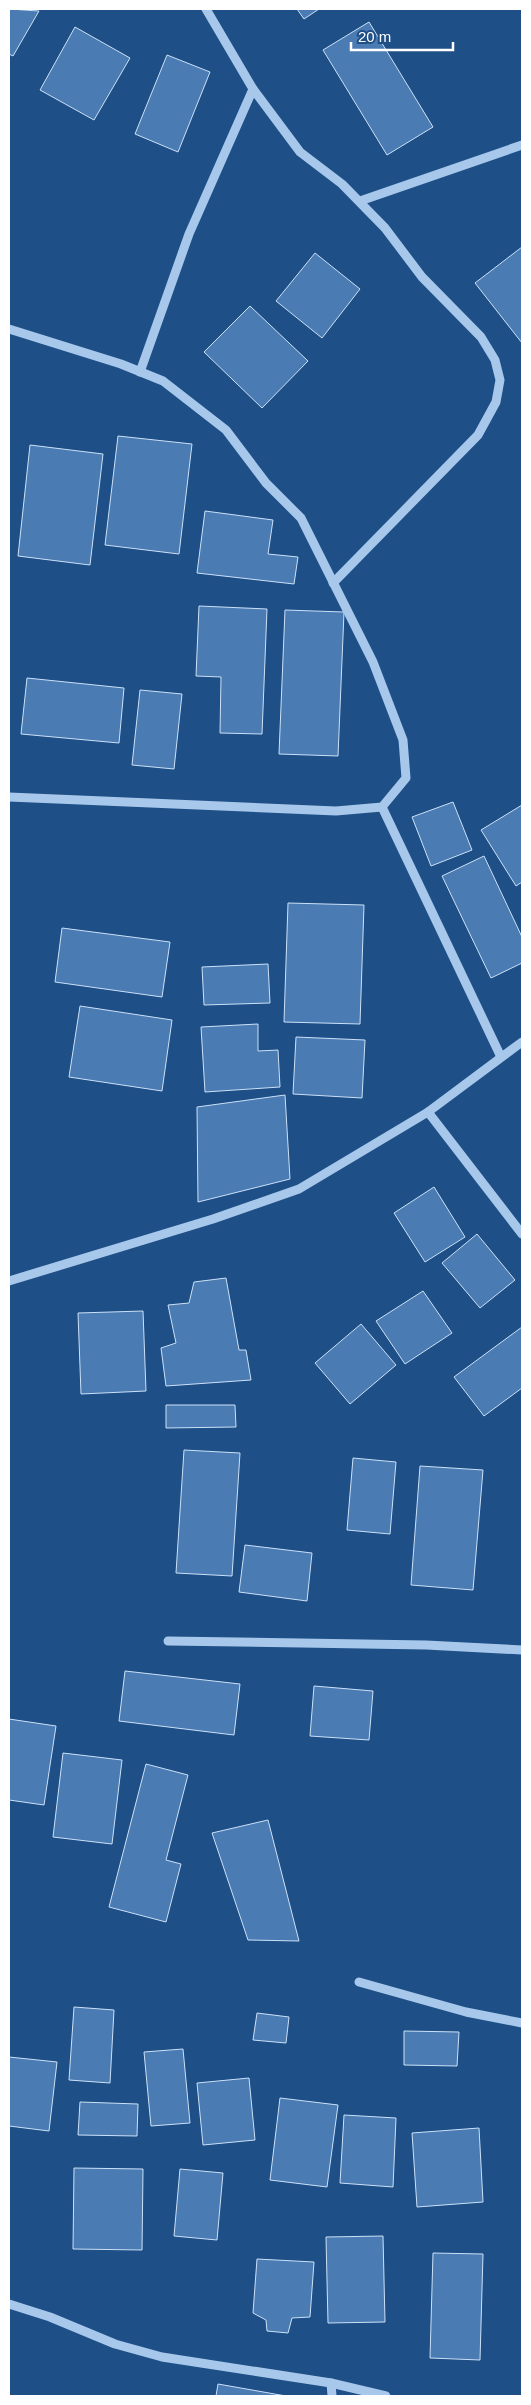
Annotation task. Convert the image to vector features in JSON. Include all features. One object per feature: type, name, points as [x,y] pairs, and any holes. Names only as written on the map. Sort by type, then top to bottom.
[{"type":"street","points":[[206,9],[253,89],[300,152],[360,201],[385,228],[422,277],[481,337],[495,360],[500,380],[496,402],[478,435],[333,583]]},
{"type":"street","points":[[140,372],[189,234],[253,89]]},
{"type":"street","points":[[360,201],[522,145]]},
{"type":"street","points":[[9,329],[163,381],[226,430],[266,483],[301,518],[373,662],[403,740],[406,778],[382,808],[336,810],[9,797]]},
{"type":"street","points":[[382,808],[501,1057]]},
{"type":"street","points":[[9,1281],[213,1218],[298,1189],[428,1112],[522,1042]]},
{"type":"street","points":[[428,1112],[522,1234]]},
{"type":"street","points":[[168,1640],[426,1645],[522,1650]]},
{"type":"street","points":[[359,1982],[466,2012],[522,2023]]},
{"type":"street","points":[[9,2304],[50,2317],[115,2344],[162,2358],[331,2383],[386,2396]]},
{"type":"street","points":[[331,2383],[332,2396]]},
{"type":"building","points":[[9,9],[39,11],[13,56],[9,54]]},
{"type":"building","points":[[297,9],[319,9],[304,19]]},
{"type":"building","points":[[369,22],[433,127],[387,155],[323,50]]},
{"type":"building","points":[[75,27],[130,58],[94,120],[40,90]]},
{"type":"building","points":[[167,55],[210,72],[178,152],[135,134]]},
{"type":"building","points":[[522,247],[522,343],[475,283]]},
{"type":"building","points":[[315,253],[360,289],[322,338],[276,301]]},
{"type":"building","points":[[250,306],[308,361],[262,408],[204,352]]},
{"type":"building","points":[[118,436],[192,444],[179,554],[105,545]]},
{"type":"building","points":[[30,445],[103,454],[90,565],[18,556]]},
{"type":"building","points":[[205,511],[273,520],[268,554],[298,557],[294,584],[197,573]]},
{"type":"building","points":[[199,606],[267,609],[262,734],[220,733],[221,677],[196,676]]},
{"type":"building","points":[[285,610],[344,612],[338,756],[279,754]]},
{"type":"building","points":[[27,678],[124,688],[119,743],[21,734]]},
{"type":"building","points":[[140,690],[182,694],[174,769],[132,765]]},
{"type":"building","points":[[453,802],[472,850],[431,866],[412,817]]},
{"type":"building","points":[[522,805],[522,882],[516,886],[481,830]]},
{"type":"building","points":[[484,856],[522,937],[522,963],[491,978],[442,876]]},
{"type":"building","points":[[288,903],[364,905],[360,1024],[284,1022]]},
{"type":"building","points":[[62,928],[170,942],[162,997],[55,982]]},
{"type":"building","points":[[268,964],[270,1003],[204,1005],[202,967]]},
{"type":"building","points":[[80,1006],[172,1020],[162,1091],[69,1077]]},
{"type":"building","points":[[258,1024],[258,1051],[278,1050],[280,1087],[205,1092],[201,1027]]},
{"type":"building","points":[[296,1037],[365,1040],[362,1098],[293,1094]]},
{"type":"building","points":[[285,1095],[290,1179],[198,1202],[197,1107]]},
{"type":"building","points":[[434,1187],[465,1237],[425,1262],[394,1213]]},
{"type":"building","points":[[477,1234],[515,1280],[480,1308],[442,1263]]},
{"type":"building","points":[[226,1278],[239,1350],[246,1350],[251,1380],[166,1386],[161,1348],[176,1343],[168,1305],[189,1303],[194,1282]]},
{"type":"building","points":[[423,1291],[452,1333],[405,1364],[376,1321]]},
{"type":"building","points":[[143,1311],[146,1391],[81,1394],[78,1313]]},
{"type":"building","points":[[361,1324],[396,1365],[350,1404],[315,1363]]},
{"type":"building","points":[[522,1327],[522,1388],[484,1416],[454,1377]]},
{"type":"building","points":[[166,1405],[235,1405],[236,1427],[166,1428]]},
{"type":"building","points":[[184,1450],[240,1453],[232,1576],[176,1573]]},
{"type":"building","points":[[353,1458],[396,1462],[390,1534],[347,1530]]},
{"type":"building","points":[[420,1466],[483,1470],[473,1590],[411,1585]]},
{"type":"building","points":[[245,1545],[312,1553],[307,1601],[239,1592]]},
{"type":"building","points":[[125,1671],[240,1684],[234,1735],[119,1721]]},
{"type":"building","points":[[314,1686],[373,1691],[369,1740],[310,1736]]},
{"type":"building","points":[[9,1719],[56,1726],[44,1805],[9,1800]]},
{"type":"building","points":[[63,1753],[122,1760],[112,1844],[53,1837]]},
{"type":"building","points":[[146,1764],[188,1775],[166,1860],[181,1864],[166,1922],[109,1907]]},
{"type":"building","points":[[268,1820],[299,1941],[248,1940],[212,1833]]},
{"type":"building","points":[[74,2007],[114,2010],[110,2083],[69,2080]]},
{"type":"building","points":[[257,2013],[289,2017],[286,2043],[253,2040]]},
{"type":"building","points":[[404,2031],[459,2032],[457,2066],[404,2065]]},
{"type":"building","points":[[183,2049],[190,2123],[151,2126],[144,2052]]},
{"type":"building","points":[[9,2057],[57,2062],[49,2131],[9,2126]]},
{"type":"building","points":[[249,2078],[255,2140],[203,2145],[197,2083]]},
{"type":"building","points":[[280,2098],[338,2105],[327,2187],[270,2180]]},
{"type":"building","points":[[80,2102],[138,2104],[137,2136],[78,2135]]},
{"type":"building","points":[[344,2115],[396,2118],[393,2187],[340,2183]]},
{"type":"building","points":[[479,2128],[483,2202],[417,2207],[412,2133]]},
{"type":"building","points":[[74,2168],[143,2169],[142,2250],[73,2249]]},
{"type":"building","points":[[180,2169],[223,2173],[217,2240],[174,2236]]},
{"type":"building","points":[[383,2236],[385,2322],[328,2323],[326,2237]]},
{"type":"building","points":[[433,2253],[483,2254],[480,2360],[430,2358]]},
{"type":"building","points":[[257,2259],[314,2262],[310,2317],[292,2318],[288,2333],[267,2331],[266,2320],[253,2313]]},
{"type":"building","points":[[218,2384],[286,2396],[216,2396]]}]
